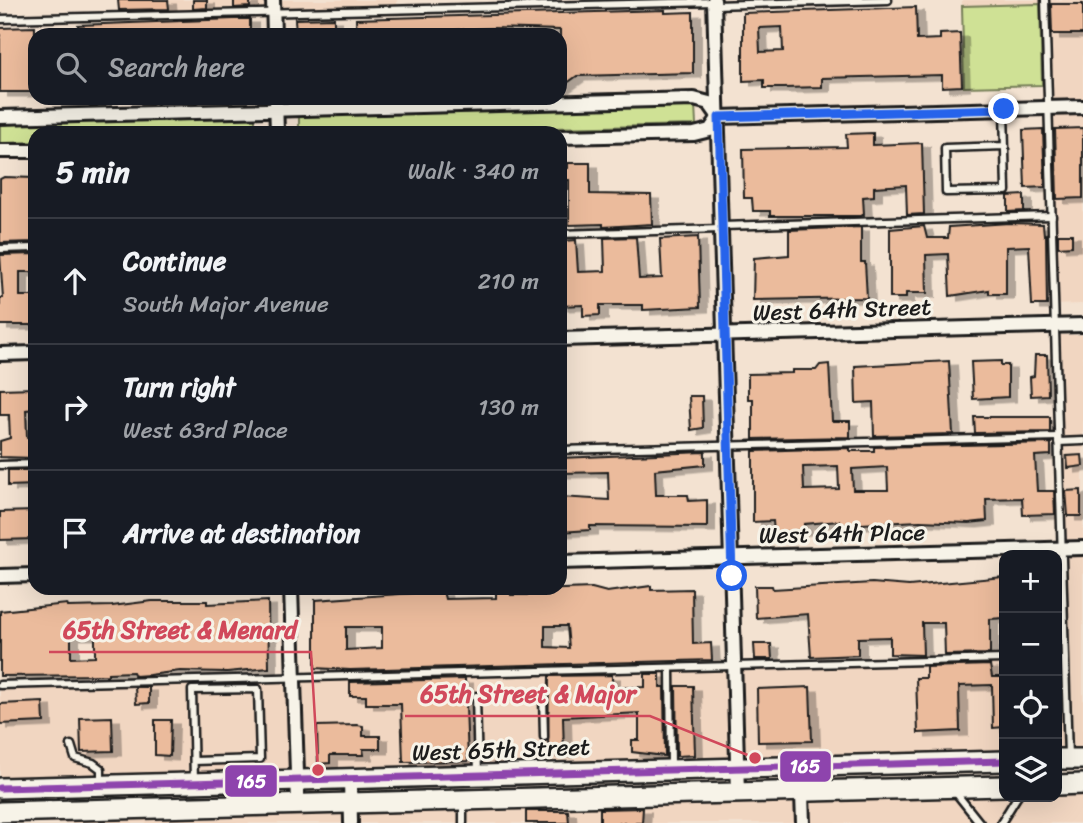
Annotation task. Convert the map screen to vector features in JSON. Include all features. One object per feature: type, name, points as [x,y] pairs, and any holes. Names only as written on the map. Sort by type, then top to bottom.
[{"type":"street","points":[[715,2],[738,793]]},
{"type":"street","points":[[273,6],[274,28]]},
{"type":"street","points":[[567,101],[694,99],[709,103],[719,117]]},
{"type":"street","points":[[0,117],[255,105]]},
{"type":"street","points":[[276,105],[277,126]]},
{"type":"street","points":[[719,117],[1083,107]]},
{"type":"street","points":[[567,137],[694,134],[710,130],[719,117]]},
{"type":"street","points":[[0,151],[28,150]]},
{"type":"street","name":"West 64th Street","points":[[567,339],[1083,325]]},
{"type":"street","points":[[0,354],[28,353]]},
{"type":"street","name":"West 64th Place","points":[[567,562],[1083,548]]},
{"type":"street","points":[[0,576],[28,575]]},
{"type":"street","points":[[291,595],[298,804]]},
{"type":"street","name":"West 65th Street","points":[[0,788],[999,761]]},
{"type":"street","points":[[801,766],[803,823]]},
{"type":"street","points":[[350,779],[351,813]]},
{"type":"street","points":[[1062,785],[1083,784]]},
{"type":"street","points":[[0,812],[298,804],[351,813],[463,800],[999,786]]},
{"type":"lane","points":[[0,19],[273,6],[888,0]]},
{"type":"lane","points":[[1045,0],[1061,549],[1060,613]]},
{"type":"lane","points":[[1004,109],[1005,146],[1006,191],[946,192],[945,148],[1005,146]]},
{"type":"lane","points":[[567,234],[1052,216]]},
{"type":"lane","points":[[0,249],[28,248]]},
{"type":"lane","points":[[567,450],[1058,439],[1083,441]]},
{"type":"lane","points":[[0,465],[28,464]]},
{"type":"lane","points":[[0,685],[999,659]]},
{"type":"lane","points":[[670,668],[671,770]]},
{"type":"lane","points":[[1062,676],[1069,759]]},
{"type":"lane","points":[[211,679],[211,690]]},
{"type":"lane","points":[[194,761],[260,760],[258,689],[192,690],[194,783]]},
{"type":"lane","points":[[478,775],[476,696],[543,695],[544,737]]},
{"type":"lane","points":[[71,745],[75,758],[93,763],[101,769],[101,785]]},
{"type":"lane","points":[[949,788],[980,823]]},
{"type":"lane","points":[[463,800],[463,823]]},
{"type":"lane","points":[[1002,823],[1014,802]]},
{"type":"shaded area","points":[[119,0],[397,0],[397,7],[119,14]]},
{"type":"shaded area","points":[[526,0],[714,0],[526,5]]},
{"type":"shaded area","points":[[962,0],[1083,0],[1083,304],[1049,305],[1042,85],[964,87]]},
{"type":"shaded area","points":[[1050,335],[1083,335],[1083,750],[1062,750],[1062,550],[1057,550]]},
{"type":"shaded area","points":[[999,654],[999,752],[0,780],[0,681]]},
{"type":"shaded area","points":[[999,787],[999,802],[1062,802],[1062,787],[1083,787],[1083,823],[0,823],[0,811]]},
{"type":"green space","points":[[1040,4],[1042,85],[964,87],[962,6]]},
{"type":"green space","points":[[695,104],[696,125],[567,128],[299,126],[299,113]]},
{"type":"green space","points":[[255,115],[255,126],[28,126],[28,142],[0,143],[0,122]]},
{"type":"building","points":[[118,0],[168,0],[169,9],[119,10]]},
{"type":"building","points":[[193,0],[207,0],[207,8],[193,9]]},
{"type":"building","points":[[234,0],[250,0],[250,7],[234,8]]},
{"type":"building","points":[[1051,4],[1083,4],[1083,34],[1052,34]]},
{"type":"building","points":[[916,7],[917,40],[940,39],[940,34],[960,33],[962,86],[942,87],[942,75],[822,78],[822,87],[764,88],[764,80],[743,81],[743,13]],"holes":[[[782,27],[783,51],[760,52],[759,28]]]},
{"type":"building","points":[[665,10],[665,13],[693,12],[693,73],[577,76],[567,83],[567,28],[357,28],[356,19]]},
{"type":"building","points":[[334,18],[334,28],[296,28],[295,19]]},
{"type":"building","points":[[250,19],[250,28],[78,28],[78,25]]},
{"type":"building","points":[[35,27],[28,28],[28,92],[0,92],[0,28]]},
{"type":"building","points":[[1083,128],[1083,198],[1057,199],[1055,129]]},
{"type":"building","points":[[1043,129],[1045,187],[1025,188],[1023,130]]},
{"type":"building","points":[[873,133],[873,145],[922,143],[924,214],[907,215],[906,185],[874,187],[874,196],[863,197],[864,214],[861,216],[770,216],[770,211],[753,211],[752,198],[744,198],[743,149],[847,147],[846,134]]},
{"type":"building","points":[[568,163],[590,163],[590,194],[651,195],[652,224],[603,227],[603,224],[569,225]]},
{"type":"building","points":[[28,178],[28,242],[0,243],[0,179]]},
{"type":"building","points":[[1024,195],[1024,211],[1008,212],[1008,196]]},
{"type":"building","points":[[1043,224],[1044,235],[1046,234],[1047,305],[1032,305],[1029,246],[1006,247],[1006,294],[989,294],[989,290],[950,296],[948,254],[926,255],[927,293],[906,293],[906,298],[890,298],[890,229],[924,226],[927,238],[948,238],[949,227]]},
{"type":"building","points":[[861,227],[861,262],[865,262],[867,298],[753,300],[754,258],[789,255],[789,230]]},
{"type":"building","points":[[1058,234],[1072,234],[1072,246],[1058,247]]},
{"type":"building","points":[[636,237],[639,279],[662,278],[660,239],[698,237],[700,307],[643,310],[643,305],[600,305],[600,315],[583,316],[583,305],[567,306],[567,241],[576,240],[578,272],[605,271],[604,238]]},
{"type":"building","points":[[28,254],[28,272],[20,272],[20,296],[28,296],[28,325],[0,325],[0,298],[3,298],[0,255]]},
{"type":"building","points":[[1035,355],[1047,355],[1048,395],[1031,396],[1030,377],[1034,376]]},
{"type":"building","points":[[949,361],[953,434],[874,436],[873,402],[856,403],[855,366]]},
{"type":"building","points":[[1001,361],[1001,365],[1008,365],[1008,397],[973,399],[971,362]]},
{"type":"building","points":[[829,364],[832,421],[850,421],[850,437],[753,439],[753,399],[748,399],[748,374],[792,373],[792,370],[816,370],[820,365]]},
{"type":"building","points":[[28,388],[28,458],[0,457],[0,441],[10,438],[9,415],[0,415],[0,389]]},
{"type":"building","points":[[689,396],[702,396],[703,428],[691,430]]},
{"type":"building","points":[[974,417],[1050,417],[1050,432],[975,433]]},
{"type":"building","points":[[1051,443],[1051,455],[1035,456],[1037,491],[1054,491],[1055,514],[1023,515],[1022,498],[986,499],[987,521],[969,523],[920,521],[840,525],[839,521],[804,524],[804,530],[774,533],[773,521],[753,522],[753,451],[850,448],[850,451],[874,451],[874,447]],"holes":[[[838,466],[839,489],[804,490],[803,467]],[[887,467],[888,490],[853,490],[852,469]]]},
{"type":"building","points":[[705,452],[705,465],[655,470],[656,495],[688,495],[689,501],[707,500],[707,527],[590,526],[590,530],[567,532],[567,497],[609,500],[608,472],[567,473],[567,458]]},
{"type":"building","points":[[1082,455],[1083,466],[1068,468],[1067,456]]},
{"type":"building","points":[[8,470],[28,470],[28,485],[8,486]]},
{"type":"building","points":[[1081,490],[1081,516],[1068,516],[1066,491]]},
{"type":"building","points":[[28,511],[28,539],[0,540],[0,512]]},
{"type":"building","points":[[999,577],[999,618],[990,619],[990,654],[945,655],[944,623],[922,623],[923,655],[890,654],[890,637],[858,638],[858,655],[811,657],[808,614],[756,618],[755,586],[772,586],[773,589],[872,583],[909,586]]},
{"type":"building","points":[[651,586],[651,590],[692,589],[693,644],[711,643],[712,660],[350,670],[315,668],[315,600],[386,595],[444,595],[445,599],[496,598],[496,595],[567,595],[567,589],[592,588],[607,592]],"holes":[[[545,626],[567,626],[569,648],[545,647]],[[346,627],[382,627],[382,648],[346,650]]]},
{"type":"building","points":[[152,601],[207,601],[207,604],[268,601],[269,668],[227,672],[180,671],[135,676],[133,672],[108,675],[0,676],[0,611],[67,604],[68,607],[112,606]],"holes":[[[71,635],[95,635],[95,657],[71,658]]]},
{"type":"building","points":[[754,644],[771,644],[772,659],[755,659]]},
{"type":"building","points":[[990,665],[992,677],[999,677],[999,727],[993,728],[992,685],[959,686],[960,731],[918,733],[916,678],[926,678],[926,667]]},
{"type":"building","points":[[645,674],[660,674],[660,687],[664,687],[665,756],[632,752],[632,740],[639,740],[639,713],[563,717],[564,753],[548,753],[549,676],[612,675],[612,688],[645,687]]},
{"type":"building","points":[[465,679],[468,761],[403,762],[401,704],[366,704],[366,696],[350,696],[350,682]]},
{"type":"building","points":[[676,686],[693,686],[695,755],[677,756]]},
{"type":"building","points":[[135,687],[149,687],[149,703],[136,704]]},
{"type":"building","points":[[810,687],[812,741],[758,742],[757,689]]},
{"type":"building","points":[[43,702],[44,722],[0,724],[0,704]]},
{"type":"building","points":[[112,717],[113,751],[81,752],[80,718]]},
{"type":"building","points":[[155,720],[171,720],[170,756],[155,755]]},
{"type":"building","points":[[317,726],[363,726],[363,736],[380,736],[380,749],[363,749],[364,755],[330,755],[330,763],[318,764]]},
{"type":"building","points":[[643,808],[642,823],[600,823],[600,809]]},
{"type":"building","points":[[526,811],[568,811],[569,823],[526,823]]},
{"type":"transit line","name":"165","points":[[0,788],[999,761]]},
{"type":"place","name":"65th Street & Major","points":[[755,758]]},
{"type":"place","name":"65th Street & Menard","points":[[318,770]]},
{"type":"route","points":[[732,576],[719,117],[1004,109]]}]
